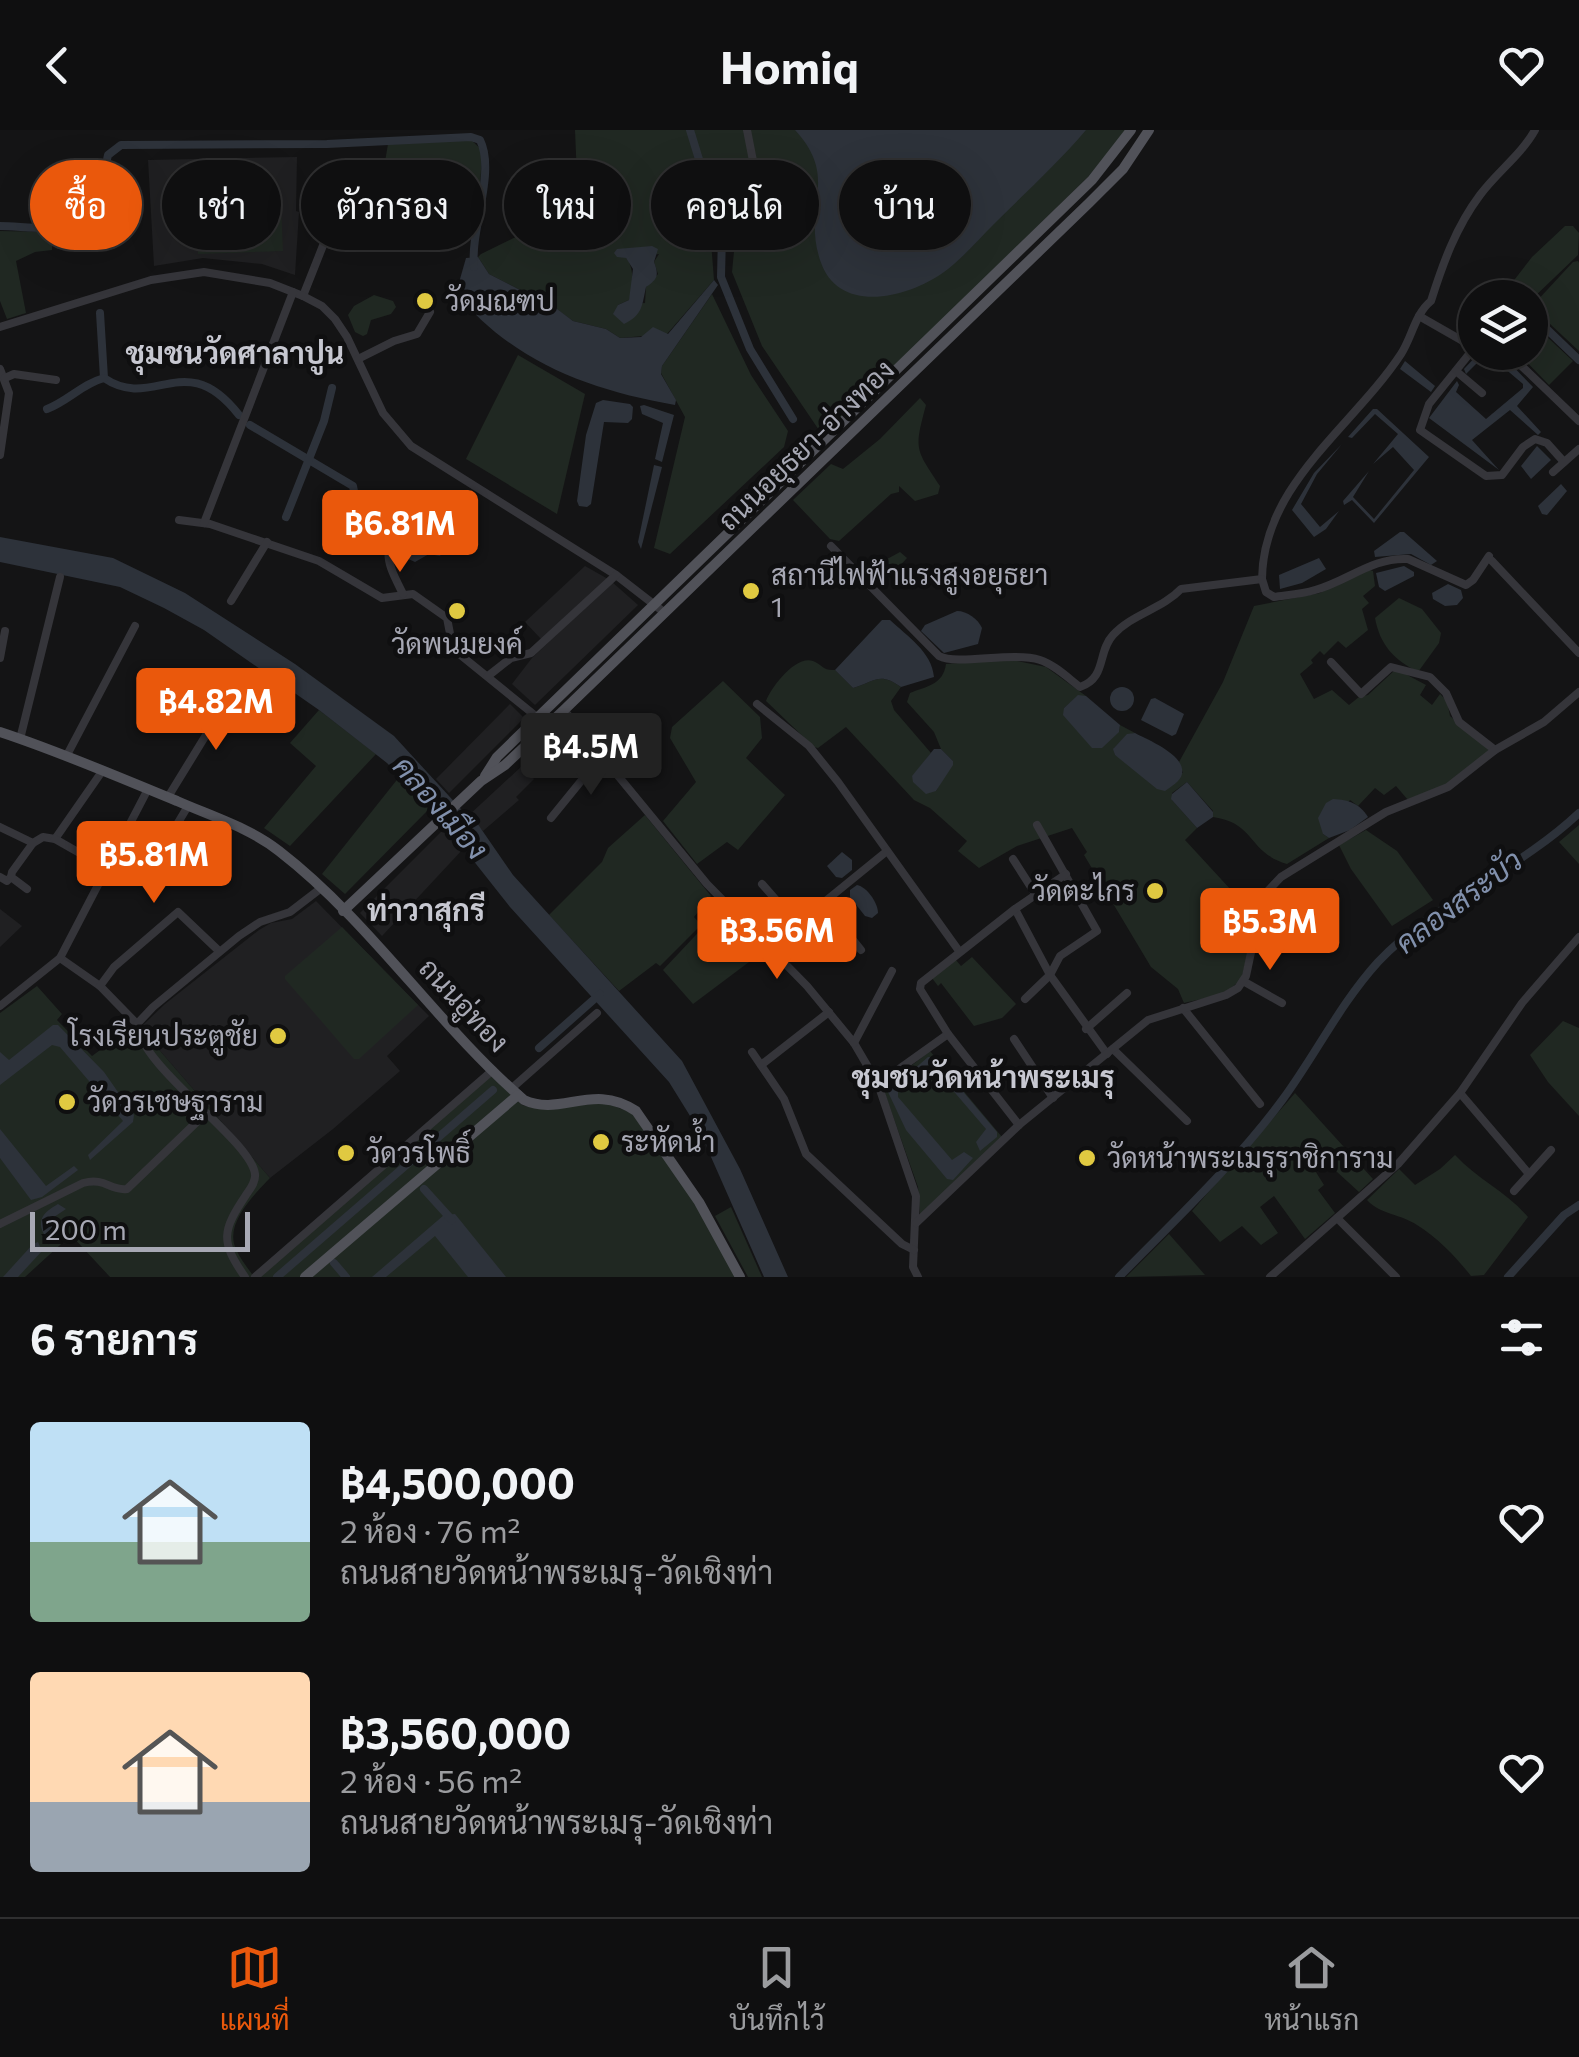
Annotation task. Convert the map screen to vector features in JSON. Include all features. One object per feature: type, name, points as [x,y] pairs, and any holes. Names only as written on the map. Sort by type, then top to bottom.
[{"type":"main road","name":"ถนนอยุธยา-อ่างทอง","points":[[482,781],[497,757],[1092,180],[1131,130]]},
{"type":"main road","name":"ถนนอยุธยา-อ่างทอง","points":[[343,911],[564,710],[1089,204],[1122,170],[1149,130]]},
{"type":"main road","name":"ถนนอู่ทอง","points":[[0,732],[68,755],[250,832],[279,850],[343,911],[515,1092]]},
{"type":"main road","points":[[305,1277],[515,1092],[532,1104],[609,1098],[636,1110],[699,1202],[740,1277]]},
{"type":"street","points":[[747,130],[753,160]]},
{"type":"street","points":[[1535,130],[1467,214],[1444,261],[1431,301],[1418,316],[1401,354],[1298,478],[1267,542],[1262,579],[1266,592],[1274,597],[1316,590],[1367,566],[1400,558],[1466,585],[1491,559],[1579,653]]},
{"type":"street","points":[[204,523],[298,294],[320,250]]},
{"type":"street","points":[[0,327],[178,275],[216,273],[270,283],[298,294],[322,306],[335,319],[383,413],[411,446],[616,575],[665,613]]},
{"type":"street","points":[[358,359],[417,334],[430,312]]},
{"type":"street","points":[[1418,316],[1458,339]]},
{"type":"street","points":[[1458,368],[1429,404],[1420,428],[1425,436],[1486,476],[1502,475],[1523,446],[1535,439],[1547,443],[1564,462]]},
{"type":"street","points":[[0,369],[8,393],[0,455]]},
{"type":"street","points":[[1526,370],[1579,420]]},
{"type":"street","points":[[1456,371],[1482,393]]},
{"type":"street","points":[[5,378],[14,374],[56,380]]},
{"type":"street","points":[[1553,472],[1579,449]]},
{"type":"street","points":[[179,520],[204,523],[319,560],[376,596],[412,594],[443,614],[450,624],[453,650],[538,717]]},
{"type":"street","points":[[400,522],[388,550],[391,574],[403,594]]},
{"type":"street","points":[[231,601],[267,542]]},
{"type":"street","points":[[832,546],[938,656],[946,660],[991,656],[1040,660],[1080,687],[1094,680],[1100,671],[1114,633],[1170,601],[1180,589],[1262,579]]},
{"type":"street","points":[[488,676],[511,658],[531,653],[616,575]]},
{"type":"street","points":[[20,739],[60,577]]},
{"type":"street","points":[[68,755],[136,626]]},
{"type":"street","points":[[0,658],[4,631]]},
{"type":"street","points":[[1330,662],[1362,694],[1395,666],[1430,677],[1446,693],[1459,722],[1495,750]]},
{"type":"street","points":[[168,798],[233,691]]},
{"type":"street","points":[[916,1223],[1019,1125],[1148,1020],[1226,996],[1243,981],[1263,896],[1280,876],[1386,812],[1448,787],[1495,750],[1544,722],[1579,692]]},
{"type":"street","points":[[756,704],[808,746],[960,951]]},
{"type":"street","points":[[564,710],[707,884],[769,946],[854,1043],[878,1084],[916,1196],[913,1267],[918,1277]]},
{"type":"street","points":[[551,818],[603,754]]},
{"type":"street","points":[[55,839],[103,770]]},
{"type":"street","points":[[0,1006],[60,958],[148,789]]},
{"type":"street","points":[[149,871],[188,806]]},
{"type":"street","points":[[1024,1000],[1050,975],[1060,956],[1097,931],[1037,825]]},
{"type":"street","points":[[0,826],[33,843]]},
{"type":"street","points":[[0,876],[6,882],[12,877],[33,843],[43,837],[55,839],[106,868]]},
{"type":"street","points":[[769,946],[887,851]]},
{"type":"street","points":[[1014,859],[1036,895]]},
{"type":"street","points":[[1019,1125],[948,1034],[920,988],[960,951],[1066,874]]},
{"type":"street","points":[[12,877],[27,888]]},
{"type":"street","points":[[762,884],[820,944]]},
{"type":"street","points":[[137,1024],[219,951],[260,922],[290,912],[320,889]]},
{"type":"street","points":[[823,903],[861,950]]},
{"type":"street","points":[[1015,909],[1050,975],[1086,1029],[1187,1122]]},
{"type":"street","points":[[100,986],[114,967],[179,912],[219,951]]},
{"type":"street","points":[[1270,1277],[1398,1164],[1460,1093],[1522,1002],[1579,937]]},
{"type":"street","points":[[60,958],[100,986],[137,1024],[141,1040],[246,1157],[256,1175],[230,1218],[226,1233],[226,1245],[245,1277]]},
{"type":"street","points":[[854,1043],[892,972]]},
{"type":"street","points":[[1243,981],[1282,1003]]},
{"type":"street","points":[[1086,1029],[1127,993]]},
{"type":"street","points":[[1184,1008],[1260,1104]]},
{"type":"street","points":[[515,1092],[597,1012]]},
{"type":"street","points":[[761,1065],[829,1012]]},
{"type":"street","points":[[878,1084],[948,1034]]},
{"type":"street","points":[[1014,1039],[1053,1098]]},
{"type":"street","points":[[752,1052],[784,1099],[813,1164],[902,1244],[914,1250]]},
{"type":"street","points":[[255,1277],[494,1070]]},
{"type":"street","points":[[1460,1093],[1529,1174]]},
{"type":"street","points":[[0,1224],[96,1179],[126,1189],[204,1114]]},
{"type":"street","points":[[1514,1190],[1551,1150]]},
{"type":"street","points":[[1337,1218],[1396,1277]]},
{"type":"shaded area","points":[[575,130],[1126,130],[1088,177],[823,436],[762,346],[732,272],[734,250],[819,250],[819,160],[651,160],[651,250],[712,250],[714,280],[667,334],[620,338],[606,329],[573,321],[532,291],[522,291],[489,274],[478,257],[504,243],[504,250],[631,250],[631,160],[576,160]],"holes":[[[659,254],[654,262],[658,274],[646,287],[645,303],[618,305],[629,300],[631,290],[632,273],[626,258]]]},
{"type":"shaded area","points":[[471,140],[482,150],[481,160],[385,160],[388,144]]},
{"type":"shaded area","points":[[297,157],[295,275],[262,264],[203,258],[154,266],[148,160]]},
{"type":"shaded area","points":[[281,206],[283,251],[198,254],[198,250],[281,250]]},
{"type":"shaded area","points":[[1565,226],[1573,226],[1579,233],[1578,255],[1548,284],[1548,280],[1514,280]]},
{"type":"shaded area","points":[[0,231],[30,232],[30,250],[52,250],[35,252],[16,261],[26,313],[7,319],[0,301]]},
{"type":"shaded area","points":[[1573,262],[1579,263],[1579,351],[1548,322],[1548,289]]},
{"type":"shaded area","points":[[712,294],[751,375],[788,431],[784,447],[670,554],[654,548],[685,417],[661,373],[662,366]]},
{"type":"shaded area","points":[[374,295],[393,301],[396,307],[391,314],[371,320],[363,336],[355,332],[348,315],[354,306]]},
{"type":"shaded area","points":[[1548,338],[1573,361],[1549,385],[1534,370],[1548,370]]},
{"type":"shaded area","points":[[518,355],[585,394],[557,514],[466,459]]},
{"type":"shaded area","points":[[920,398],[926,405],[919,448],[940,486],[938,494],[915,501],[899,486],[899,492],[891,494],[839,541],[830,539],[793,500],[831,464],[843,469],[880,439]]},
{"type":"shaded area","points":[[900,552],[907,558],[882,585],[865,571]]},
{"type":"shaded area","points":[[585,566],[608,579],[542,640],[525,622]]},
{"type":"shaded area","points":[[1367,569],[1373,571],[1375,586],[1363,596],[1369,603],[1362,609],[1368,630],[1346,648],[1338,641],[1324,655],[1320,651],[1300,674],[1314,699],[1332,690],[1349,705],[1368,695],[1396,669],[1426,685],[1420,695],[1432,705],[1440,694],[1447,701],[1450,716],[1490,751],[1446,785],[1408,800],[1396,786],[1384,795],[1375,788],[1358,806],[1350,800],[1323,834],[1329,838],[1287,864],[1265,852],[1237,825],[1213,817],[1213,811],[1187,782],[1172,793],[1172,800],[1197,828],[1185,840],[1256,917],[1242,977],[1237,983],[1223,992],[1184,1003],[1178,989],[1151,967],[1072,828],[1017,846],[979,868],[958,851],[967,841],[930,808],[914,800],[846,727],[814,747],[766,701],[785,674],[806,660],[835,670],[853,688],[877,679],[893,682],[901,687],[891,701],[894,710],[931,753],[912,777],[936,791],[953,761],[907,702],[910,693],[938,681],[946,664],[1007,659],[1046,667],[1086,696],[1078,696],[1064,708],[1119,732],[1120,725],[1135,733],[1127,735],[1114,748],[1115,755],[1183,773],[1179,762],[1223,682],[1254,606],[1320,593]]},
{"type":"shaded area","points":[[612,582],[638,605],[535,705],[512,684],[532,658]]},
{"type":"shaded area","points":[[1399,598],[1422,609],[1441,633],[1439,643],[1418,672],[1389,651],[1377,628],[1375,618]]},
{"type":"shaded area","points":[[723,681],[760,717],[762,738],[746,758],[785,795],[738,850],[727,842],[697,864],[663,821],[696,782],[670,738],[672,727]]},
{"type":"shaded area","points":[[510,704],[524,718],[449,793],[436,779]]},
{"type":"shaded area","points":[[319,710],[376,754],[290,846],[264,828],[316,766],[290,743]]},
{"type":"shaded area","points":[[522,766],[534,779],[516,797],[519,800],[483,831],[468,816]]},
{"type":"shaded area","points":[[400,776],[431,807],[345,894],[322,874]]},
{"type":"shaded area","points":[[645,815],[711,896],[694,917],[701,925],[660,966],[656,963],[619,991],[549,915],[602,862],[608,848]]},
{"type":"shaded area","points":[[1579,825],[1579,864],[1559,842]]},
{"type":"shaded area","points":[[446,827],[463,849],[382,936],[360,913]]},
{"type":"shaded area","points":[[1366,830],[1397,851],[1433,900],[1392,926],[1351,869],[1339,845]]},
{"type":"shaded area","name":"โรงเรียนประตูชัย","points":[[316,901],[429,1016],[387,1056],[400,1071],[270,1178],[142,1030],[165,1004],[259,930],[292,919]]},
{"type":"shaded area","points":[[0,909],[22,926],[0,947]]},
{"type":"shaded area","points":[[710,920],[749,962],[693,1004],[663,970]]},
{"type":"shaded area","points":[[342,927],[418,1005],[359,1059],[354,1059],[285,979]]},
{"type":"shaded area","points":[[972,957],[1016,1004],[1002,1018],[974,1026],[941,983],[938,986],[932,978],[955,959],[961,966]]},
{"type":"shaded area","points":[[37,986],[62,1014],[57,1020],[92,1056],[130,1028],[142,1030],[270,1178],[242,1210],[234,1230],[236,1249],[254,1277],[110,1277],[71,1235],[25,1277],[0,1277],[0,1013]]},
{"type":"shaded area","points":[[1563,1021],[1579,1028],[1579,1116],[1530,1055]]},
{"type":"shaded area","points":[[930,1051],[1002,1137],[920,1216],[918,1187],[883,1088]]},
{"type":"shaded area","points":[[491,1076],[522,1105],[534,1108],[606,1103],[632,1113],[696,1204],[736,1277],[260,1277]]},
{"type":"shaded area","points":[[1295,1093],[1373,1179],[1359,1192],[1325,1161],[1318,1163],[1314,1169],[1324,1185],[1318,1190],[1335,1213],[1305,1239],[1274,1196],[1260,1207],[1278,1233],[1261,1245],[1242,1226],[1220,1242],[1192,1211]]},
{"type":"shaded area","points":[[1455,1155],[1528,1217],[1484,1275],[1471,1276],[1425,1230],[1367,1200],[1399,1169],[1415,1185]]},
{"type":"shaded area","points":[[731,1207],[762,1277],[748,1277],[715,1216]]},
{"type":"shaded area","points":[[1169,1234],[1205,1275],[1126,1277]]},
{"type":"water","points":[[795,130],[1086,130],[971,248],[971,160],[839,160],[839,250],[969,250],[929,281],[875,297],[842,289],[829,278],[820,260],[819,160],[814,160]]},
{"type":"water","points":[[651,246],[651,250],[658,250],[654,262],[657,270],[653,282],[646,287],[638,313],[624,324],[613,314],[618,305],[629,300],[633,269],[626,258],[614,253]]},
{"type":"water","points":[[478,257],[489,274],[522,291],[532,290],[573,321],[606,329],[620,338],[641,337],[653,327],[668,334],[714,280],[718,285],[662,366],[661,374],[675,405],[583,381],[502,338],[456,293],[466,258]]},
{"type":"water","points":[[1405,361],[1435,386],[1431,392],[1400,369]]},
{"type":"water","points":[[1506,370],[1516,370],[1533,387],[1517,406],[1541,432],[1538,435],[1510,410],[1472,440],[1499,470],[1429,418],[1457,381],[1456,392],[1486,419],[1523,384]]},
{"type":"water","points":[[603,400],[630,404],[632,419],[628,423],[604,422],[591,504],[579,506],[586,435],[596,403]]},
{"type":"water","points":[[640,406],[674,415],[662,462],[655,459],[663,423],[642,414]]},
{"type":"water","points":[[1373,409],[1429,457],[1374,523],[1352,500],[1344,505],[1343,501],[1369,471],[1353,497],[1374,519],[1414,470],[1393,447],[1373,464],[1398,434],[1375,414],[1352,438],[1348,437]]},
{"type":"water","points":[[1342,444],[1317,474],[1301,504],[1320,527],[1339,511],[1326,529],[1314,537],[1292,510],[1314,473]]},
{"type":"water","points":[[1537,446],[1551,460],[1531,479],[1521,466]]},
{"type":"water","points":[[654,465],[662,467],[641,549],[638,542]]},
{"type":"water","points":[[1561,484],[1567,491],[1547,515],[1542,514],[1538,506]]},
{"type":"water","points":[[416,503],[454,524],[456,530],[440,556],[429,554],[415,562],[395,553],[393,544]]},
{"type":"water","points":[[1400,532],[1437,561],[1431,565],[1411,554],[1375,557],[1374,551]]},
{"type":"water","name":"คลองเมือง","points":[[0,537],[113,558],[185,593],[295,664],[394,736],[475,820],[513,875],[682,1061],[740,1169],[788,1277],[764,1277],[700,1132],[669,1082],[510,907],[431,807],[387,763],[204,630],[120,587],[0,562]]},
{"type":"water","points":[[1319,558],[1326,569],[1302,583],[1280,589],[1279,575]]},
{"type":"water","points":[[1404,566],[1414,576],[1385,591],[1379,587],[1376,573]]},
{"type":"water","points":[[1448,584],[1461,590],[1463,598],[1457,605],[1445,606],[1433,599],[1432,593]]},
{"type":"water","points":[[957,611],[968,614],[982,628],[978,644],[944,653],[921,631],[925,625]]},
{"type":"water","points":[[882,620],[890,620],[918,645],[929,660],[934,677],[901,687],[877,679],[853,688],[835,670]]},
{"type":"water","points":[[1122,687],[1134,699],[1122,711],[1110,699]]},
{"type":"water","points":[[1078,695],[1086,696],[1120,725],[1119,732],[1102,748],[1092,748],[1063,715],[1064,708]]},
{"type":"water","points":[[1155,698],[1184,714],[1176,734],[1172,736],[1141,720]]},
{"type":"water","points":[[1135,733],[1165,749],[1182,767],[1180,779],[1165,791],[1157,789],[1115,755],[1113,749],[1127,734]]},
{"type":"water","points":[[934,749],[941,749],[953,765],[936,791],[926,794],[912,776]]},
{"type":"water","points":[[1187,782],[1213,812],[1213,817],[1197,828],[1171,799]]},
{"type":"water","points":[[1333,799],[1353,803],[1368,817],[1329,838],[1323,834],[1318,818],[1326,803]]},
{"type":"water","points":[[842,852],[852,860],[852,870],[842,878],[827,866]]},
{"type":"water","points":[[857,885],[868,892],[876,905],[878,913],[872,918],[865,916],[850,897],[850,890]]},
{"type":"water","points":[[58,1025],[104,1072],[134,1115],[133,1122],[90,1160],[88,1155],[123,1121],[60,1047],[52,1045],[0,1085],[0,1052],[9,1060]]},
{"type":"water","points":[[928,1057],[934,1057],[997,1132],[997,1137],[980,1151],[976,1142],[986,1129],[932,1066],[928,1065],[898,1091],[898,1097],[952,1160],[964,1152],[973,1158],[953,1180],[947,1179],[906,1130],[888,1092]]},
{"type":"water","points":[[0,1129],[46,1186],[74,1166],[78,1170],[42,1197],[31,1200],[0,1158]]},
{"type":"water","points":[[58,1204],[66,1209],[51,1219],[59,1236],[49,1241],[41,1220]]},
{"type":"water","points":[[455,1214],[506,1277],[468,1277],[435,1236],[386,1277],[372,1277],[444,1215]]},
{"type":"water","points":[[38,1242],[42,1251],[18,1277],[3,1277],[33,1244]]},
{"type":"waterway","points":[[690,130],[722,234],[721,277],[750,349],[793,419]]},
{"type":"waterway","points":[[0,226],[50,228],[86,220],[95,213],[108,155],[121,145],[327,144],[471,137],[480,140],[485,168],[474,267]]},
{"type":"waterway","points":[[100,313],[104,378],[122,387],[186,382],[202,385],[220,395],[239,415]]},
{"type":"waterway","points":[[1548,330],[1579,360]]},
{"type":"waterway","points":[[47,409],[104,378]]},
{"type":"waterway","points":[[286,517],[324,421],[332,388]]},
{"type":"waterway","points":[[250,425],[353,486],[356,502]]},
{"type":"waterway","name":"คลองสระบัว","points":[[1119,1277],[1264,1123],[1378,962],[1425,921],[1530,852],[1579,813]]},
{"type":"waterway","points":[[539,1048],[600,994]]},
{"type":"waterway","points":[[277,1277],[493,1090]]},
{"type":"waterway","points":[[424,1189],[452,1220]]},
{"type":"waterway","points":[[1508,1277],[1564,1215],[1579,1205]]},
{"type":"waterway","points":[[334,1263],[346,1277]]},
{"type":"place","name":"วัดมณฑป","points":[[425,301]]},
{"type":"place","name":"สถานีไฟฟ้าแรงสูงอยุธยา 1","points":[[751,591]]},
{"type":"place","name":"วัดพนมยงค์","points":[[457,611]]},
{"type":"place","name":"วัดตะไกร","points":[[1155,891]]},
{"type":"place","name":"โรงเรียนประตูชัย","points":[[278,1036]]},
{"type":"place","name":"วัดวรเชษฐาราม","points":[[67,1102]]},
{"type":"place","name":"ระหัดน้ำ","points":[[601,1142]]},
{"type":"place","name":"วัดวรโพธิ์","points":[[346,1153]]},
{"type":"place","name":"วัดหน้าพระเมรุราชิการาม","points":[[1087,1158]]},
{"type":"district","name":"ชุมชนวัดศาลาปูน","points":[[235,354]]},
{"type":"district","name":"ท่าวาสุกรี","points":[[426,911]]},
{"type":"district","name":"ชุมชนวัดหน้าพระเมรุ","points":[[983,1078]]}]
